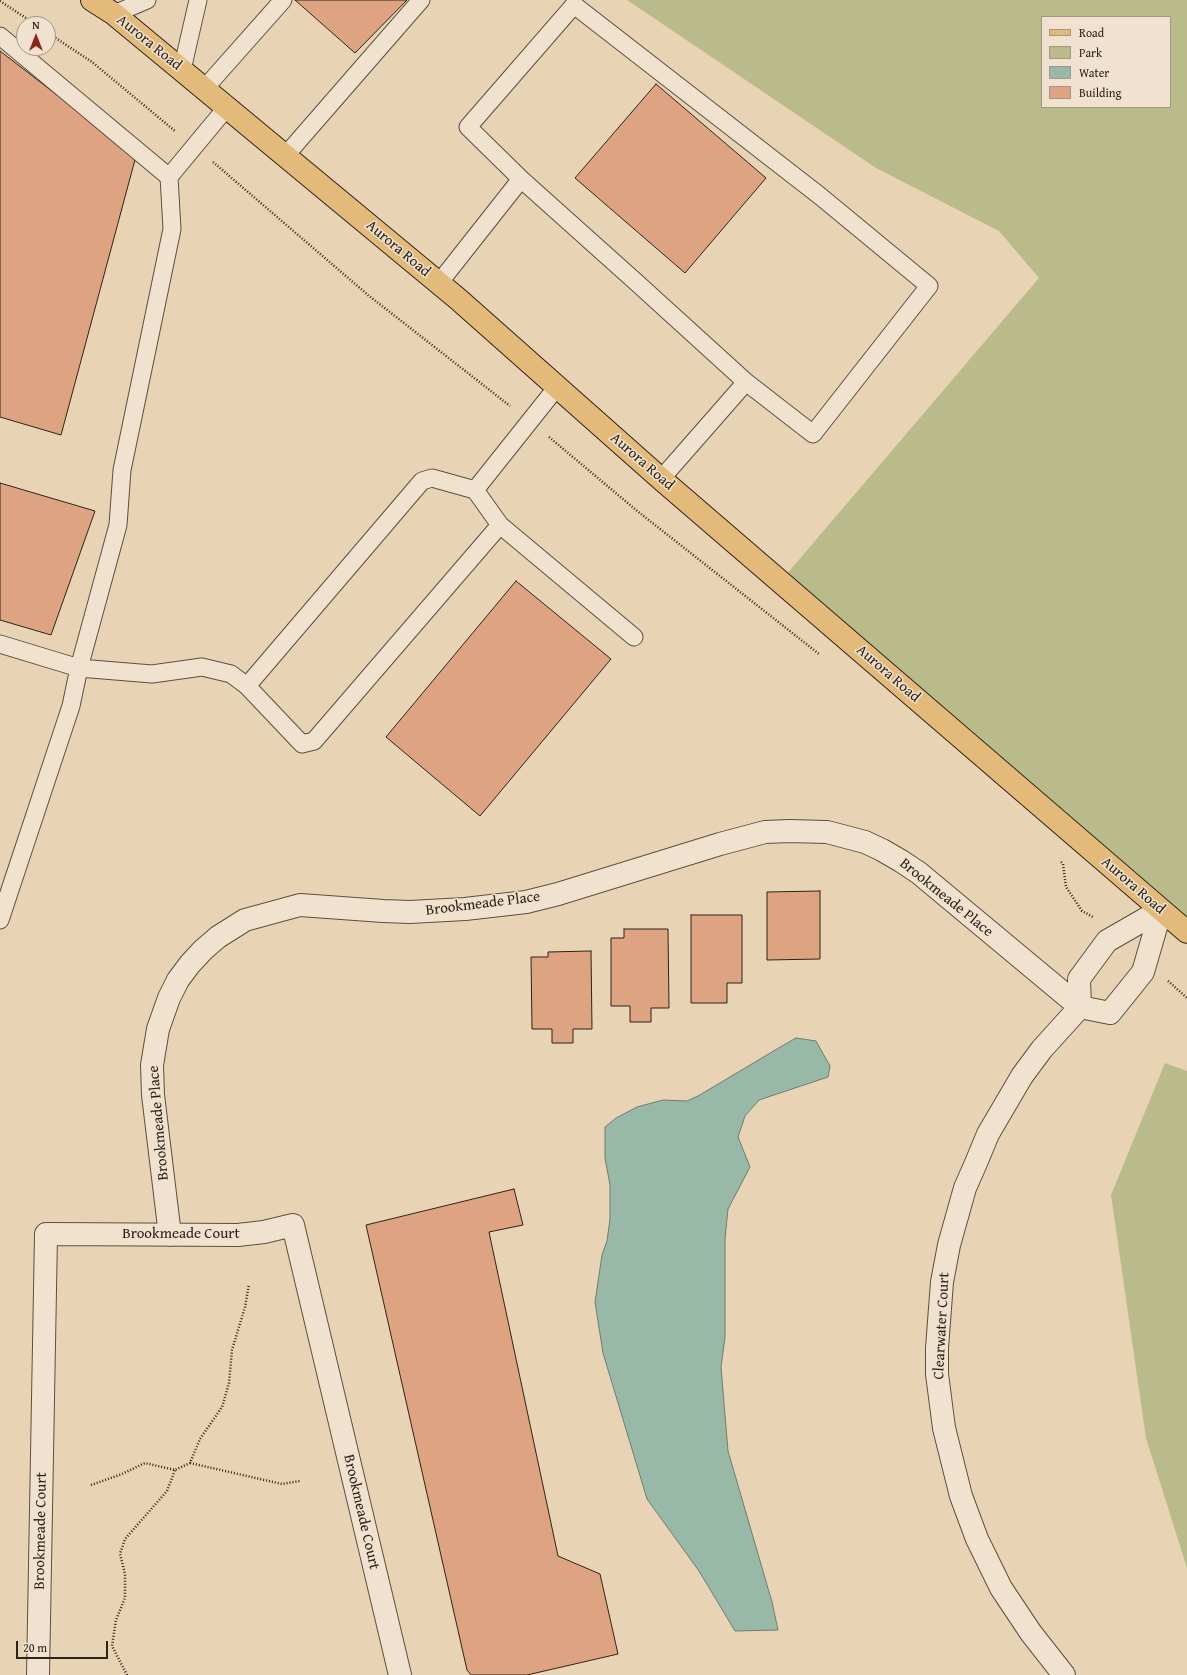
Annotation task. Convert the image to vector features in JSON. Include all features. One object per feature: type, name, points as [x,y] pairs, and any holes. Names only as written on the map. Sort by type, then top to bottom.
[{"type":"main road","name":"Aurora Road","points":[[92,0],[114,14],[205,88],[439,283],[661,479],[1187,932]]},
{"type":"street","name":"Brookmeade Place","points":[[170,1235],[152,1082],[155,1045],[163,1012],[178,980],[203,950],[245,920],[282,909],[300,905],[410,912],[465,909],[526,902],[558,894],[751,835],[789,831],[827,832],[865,842],[901,860],[925,878],[1080,1007]]},
{"type":"street","points":[[1161,910],[1143,972],[1110,1013],[1080,1007],[1079,979],[1106,940],[1161,910]]},
{"type":"street","name":"Clearwater Court","points":[[1064,1675],[1031,1633],[1002,1588],[977,1539],[961,1496],[944,1428],[938,1381],[937,1348],[942,1282],[949,1245],[963,1196],[988,1134],[1022,1076],[1042,1049],[1080,1007]]},
{"type":"street","name":"Brookmeade Court","points":[[38,1675],[46,1234],[238,1235],[264,1232],[293,1225],[400,1675]]},
{"type":"lane","points":[[114,14],[148,0]]},
{"type":"lane","points":[[182,70],[198,0]]},
{"type":"lane","points":[[205,88],[283,0]]},
{"type":"lane","points":[[286,155],[421,0]]},
{"type":"lane","points":[[574,5],[820,196],[929,286],[813,434],[746,382],[521,180],[468,127],[574,5]]},
{"type":"lane","points":[[0,36],[169,177]]},
{"type":"lane","points":[[0,920],[71,706],[118,525],[122,470],[172,229],[169,177],[227,107]]},
{"type":"lane","points":[[439,283],[521,180]]},
{"type":"lane","points":[[661,479],[746,382]]},
{"type":"lane","points":[[475,490],[557,387]]},
{"type":"lane","points":[[247,686],[422,481],[432,478],[475,490],[500,525],[634,637]]},
{"type":"lane","points":[[0,644],[80,668],[152,674],[202,667],[231,674],[247,686],[302,744],[314,740],[500,525]]},
{"type":"path","points":[[0,1],[23,16]]},
{"type":"path","points":[[56,37],[92,62],[194,146],[368,295],[530,422],[642,514],[826,659]]},
{"type":"path","points":[[1057,858],[1063,864],[1066,887],[1082,911],[1096,919]]},
{"type":"path","points":[[190,1463],[200,1438],[222,1407],[229,1383],[232,1350],[245,1307],[249,1284]]},
{"type":"path","points":[[91,1485],[122,1474],[145,1463],[175,1470],[190,1463],[282,1484],[300,1481]]},
{"type":"path","points":[[127,1675],[112,1646],[116,1620],[125,1598],[125,1574],[120,1554],[125,1538],[167,1491],[175,1470]]},
{"type":"green space","points":[[627,0],[1187,0],[1187,932],[780,582],[1039,278],[999,231],[876,168]]},
{"type":"green space","points":[[1165,1063],[1187,1071],[1187,1568],[1146,1438],[1111,1195]]},
{"type":"water","points":[[796,1038],[816,1041],[830,1066],[828,1077],[759,1100],[745,1116],[738,1137],[750,1167],[728,1209],[725,1239],[725,1337],[721,1367],[728,1451],[772,1602],[778,1630],[735,1631],[699,1571],[647,1499],[603,1353],[595,1302],[602,1255],[607,1241],[610,1219],[610,1185],[605,1158],[605,1127],[616,1118],[637,1107],[663,1100],[687,1101],[698,1096]]},
{"type":"building","points":[[295,0],[407,0],[355,53]]},
{"type":"building","points":[[0,51],[136,156],[61,435],[0,417]]},
{"type":"building","points":[[656,84],[766,178],[685,273],[575,178]]},
{"type":"building","points":[[0,483],[95,511],[51,635],[0,620]]},
{"type":"building","points":[[516,581],[611,659],[480,816],[386,737]]},
{"type":"building","points":[[820,891],[820,959],[767,960],[767,892]]},
{"type":"building","points":[[691,915],[742,915],[742,983],[727,983],[727,1003],[691,1003]]},
{"type":"building","points":[[624,929],[668,929],[669,1008],[651,1008],[651,1022],[630,1022],[630,1006],[611,1006],[611,938],[624,938]]},
{"type":"building","points":[[591,951],[592,1029],[573,1029],[573,1043],[552,1043],[552,1029],[532,1029],[531,957],[548,957],[548,952]]},
{"type":"building","points":[[514,1189],[523,1225],[489,1232],[558,1556],[600,1574],[618,1654],[527,1675],[471,1675],[467,1670],[366,1225]]}]
